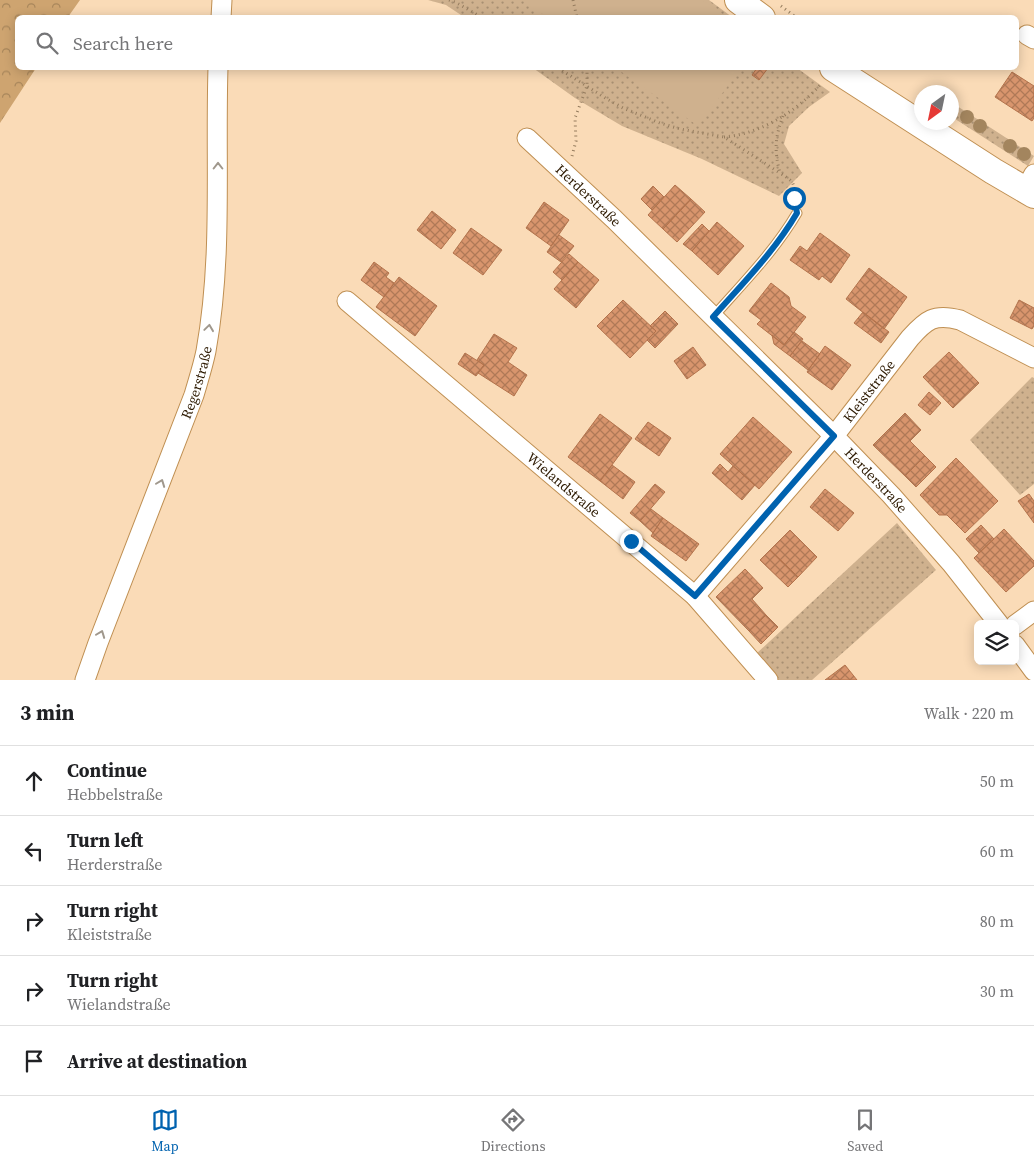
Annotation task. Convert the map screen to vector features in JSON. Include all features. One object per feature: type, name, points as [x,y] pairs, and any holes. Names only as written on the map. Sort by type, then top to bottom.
[{"type":"main road","points":[[738,0],[772,12]]},
{"type":"main road","points":[[837,70],[985,166],[1031,186]]},
{"type":"street","points":[[221,15],[222,0]]},
{"type":"street","name":"Regerstraße","points":[[85,680],[194,395],[206,353],[216,272],[218,70]]},
{"type":"street","name":"Herderstraße","points":[[527,138],[614,220],[834,436],[891,495],[951,563],[997,620]]},
{"type":"street","name":"Wielandstraße","points":[[347,301],[695,596],[768,680]]},
{"type":"street","name":"Kleiststraße","points":[[695,596],[834,436],[910,338],[929,319],[949,317],[960,320],[1034,358]]},
{"type":"street","points":[[1019,621],[1034,611]]},
{"type":"street","points":[[1019,650],[1034,671]]},
{"type":"lane","points":[[713,317],[784,236],[797,213]]},
{"type":"path","points":[[449,0],[478,15]]},
{"type":"path","points":[[573,0],[576,15]]},
{"type":"path","points":[[772,12],[784,15]]},
{"type":"path","points":[[561,70],[623,108],[660,124],[724,137],[748,133],[783,116],[802,102],[832,70]]},
{"type":"path","points":[[576,141],[575,118],[587,86],[587,70]]},
{"type":"path","points":[[780,173],[775,146],[776,136],[783,116]]},
{"type":"path","points":[[724,137],[780,173],[794,185],[797,213]]},
{"type":"shaded area","points":[[428,0],[709,0],[729,15],[461,15],[446,5]]},
{"type":"shaded area","points":[[522,0],[702,0],[724,15],[544,15]]},
{"type":"shaded area","points":[[536,70],[800,70],[830,92],[809,107],[789,126],[784,144],[802,173],[779,196],[702,159],[622,126],[575,98]]},
{"type":"shaded area","points":[[619,70],[740,70],[698,126]]},
{"type":"shaded area","points":[[959,107],[1034,156],[1028,166],[959,122]]},
{"type":"shaded area","points":[[1032,377],[1034,378],[1034,484],[1020,495],[970,440]]},
{"type":"shaded area","points":[[897,523],[936,570],[812,680],[778,680],[756,654]]},
{"type":"green space","points":[[0,0],[80,0],[69,15],[15,15],[15,70],[35,70],[0,123]]},
{"type":"building","points":[[756,70],[766,70],[759,80],[752,75]]},
{"type":"building","points":[[1012,72],[1034,86],[1034,118],[1032,121],[995,97]]},
{"type":"building","points":[[675,185],[691,199],[663,229],[648,215]]},
{"type":"building","points":[[653,186],[664,197],[652,210],[641,199]]},
{"type":"building","points":[[691,199],[705,212],[677,242],[663,229]]},
{"type":"building","points":[[544,202],[569,220],[551,246],[526,228]]},
{"type":"building","points":[[432,211],[456,230],[441,249],[417,230]]},
{"type":"building","points":[[717,222],[744,246],[718,275],[692,251]]},
{"type":"building","points":[[702,224],[709,231],[692,251],[683,244]]},
{"type":"building","points":[[471,228],[502,250],[483,275],[453,253]]},
{"type":"building","points":[[820,233],[850,255],[831,283],[822,276],[819,280],[790,260],[800,246],[807,251]]},
{"type":"building","points":[[559,235],[574,246],[561,262],[547,252]]},
{"type":"building","points":[[569,254],[578,262],[562,280],[553,272]]},
{"type":"building","points":[[374,262],[389,273],[386,277],[394,283],[384,297],[361,280]]},
{"type":"building","points":[[578,262],[599,280],[576,308],[554,289]]},
{"type":"building","points":[[869,268],[907,297],[884,329],[846,299]]},
{"type":"building","points":[[399,277],[437,306],[415,336],[376,307]]},
{"type":"building","points":[[771,283],[789,297],[791,306],[806,317],[784,345],[757,324],[761,320],[749,311]]},
{"type":"building","points":[[623,300],[656,331],[630,358],[597,326]]},
{"type":"building","points":[[1019,300],[1034,308],[1034,326],[1032,329],[1010,318]]},
{"type":"building","points":[[665,311],[678,324],[655,348],[647,340],[656,331],[650,326]]},
{"type":"building","points":[[863,312],[889,332],[881,343],[854,323]]},
{"type":"building","points":[[794,332],[803,339],[790,356],[774,344],[772,335],[784,345]]},
{"type":"building","points":[[494,334],[517,348],[508,362],[527,375],[514,396],[478,373],[484,365],[477,360]]},
{"type":"building","points":[[802,341],[820,354],[808,370],[790,356]]},
{"type":"building","points":[[825,346],[851,365],[832,390],[807,372]]},
{"type":"building","points":[[693,347],[706,365],[687,379],[674,361]]},
{"type":"building","points":[[949,352],[979,383],[953,408],[923,377]]},
{"type":"building","points":[[465,353],[484,365],[476,376],[458,364]]},
{"type":"building","points":[[929,392],[941,403],[930,415],[918,405]]},
{"type":"building","points":[[905,413],[921,430],[910,441],[925,456],[905,476],[873,445]]},
{"type":"building","points":[[600,414],[632,438],[600,481],[568,457]]},
{"type":"building","points":[[753,417],[792,452],[759,489],[720,454]]},
{"type":"building","points":[[648,422],[671,438],[659,456],[635,439]]},
{"type":"building","points":[[925,456],[936,467],[916,487],[905,476]]},
{"type":"building","points":[[956,458],[998,501],[965,533],[947,515],[939,515],[920,495]]},
{"type":"building","points":[[720,464],[728,472],[733,466],[755,485],[742,500],[712,473]]},
{"type":"building","points":[[612,465],[635,482],[623,499],[600,481]]},
{"type":"building","points":[[655,484],[665,492],[640,521],[630,513]]},
{"type":"building","points":[[825,489],[854,513],[838,531],[810,507]]},
{"type":"building","points":[[1029,494],[1034,501],[1034,523],[1018,501]]},
{"type":"building","points":[[651,509],[663,518],[653,533],[640,521]]},
{"type":"building","points":[[663,518],[699,544],[686,561],[651,536]]},
{"type":"building","points":[[981,525],[994,539],[979,553],[966,539]]},
{"type":"building","points":[[1004,529],[1034,561],[1034,566],[1006,592],[974,558]]},
{"type":"building","points":[[790,530],[817,557],[798,577],[770,550]]},
{"type":"building","points":[[770,550],[798,577],[788,587],[760,560]]},
{"type":"building","points":[[745,569],[763,588],[752,599],[766,615],[749,631],[716,597]]},
{"type":"building","points":[[766,615],[778,627],[761,644],[749,631]]},
{"type":"building","points":[[845,665],[857,680],[825,680]]},
{"type":"route","points":[[631,541],[695,596],[834,436],[713,317],[784,236],[797,213],[794,198]]}]
